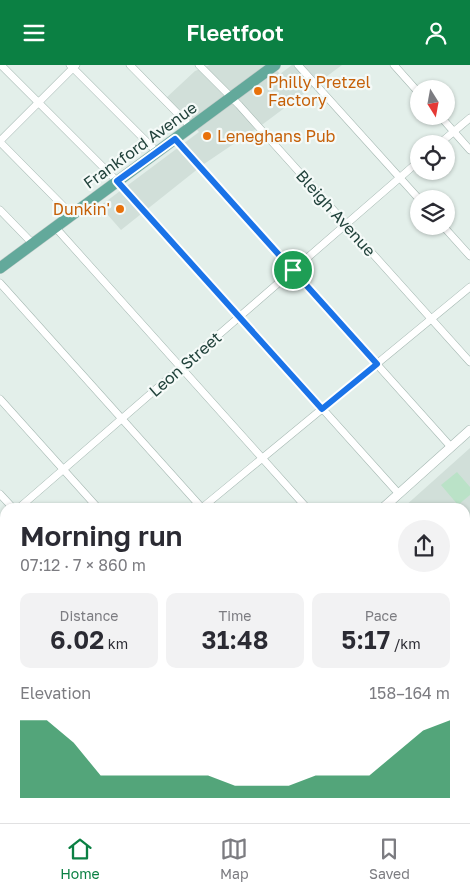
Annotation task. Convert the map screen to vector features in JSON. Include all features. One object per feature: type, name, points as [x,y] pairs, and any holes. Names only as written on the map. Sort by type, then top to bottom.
[{"type":"main road","name":"Frankford Avenue","points":[[0,268],[275,65]]},
{"type":"street","points":[[1,65],[117,181],[399,494]]},
{"type":"street","points":[[130,65],[191,127]]},
{"type":"street","name":"Bleigh Avenue","points":[[199,65],[231,97],[470,362]]},
{"type":"street","points":[[298,65],[410,190]]},
{"type":"street","points":[[394,65],[410,83]]},
{"type":"street","points":[[72,215],[0,141],[73,66],[157,152]]},
{"type":"street","points":[[450,135],[470,117]]},
{"type":"street","points":[[448,125],[470,150]]},
{"type":"street","points":[[175,139],[451,447]]},
{"type":"street","name":"Leon Street","points":[[25,503],[410,169]]},
{"type":"street","points":[[0,211],[33,244]]},
{"type":"street","points":[[55,227],[302,503]]},
{"type":"street","points":[[451,235],[470,256]]},
{"type":"street","points":[[0,283],[198,503]]},
{"type":"street","points":[[207,503],[470,287]]},
{"type":"street","points":[[0,399],[93,503]]},
{"type":"street","points":[[389,503],[470,430]]},
{"type":"shaded area","points":[[210,65],[272,65],[280,74],[292,65],[342,65],[263,124],[204,164],[121,230],[100,206],[199,132],[166,98],[195,71]]},
{"type":"shaded area","points":[[470,448],[470,503],[408,503]]},
{"type":"green space","points":[[457,472],[470,487],[470,495],[460,503],[456,503],[441,485]]},
{"type":"place","name":"Philly Pretzel Factory","points":[[258,91]]},
{"type":"place","name":"Leneghans Pub","points":[[207,136]]},
{"type":"place","name":"Dunkin'","points":[[120,209]]},
{"type":"route","points":[[175,139],[293,270],[377,364],[322,409],[117,181],[175,139]]}]
